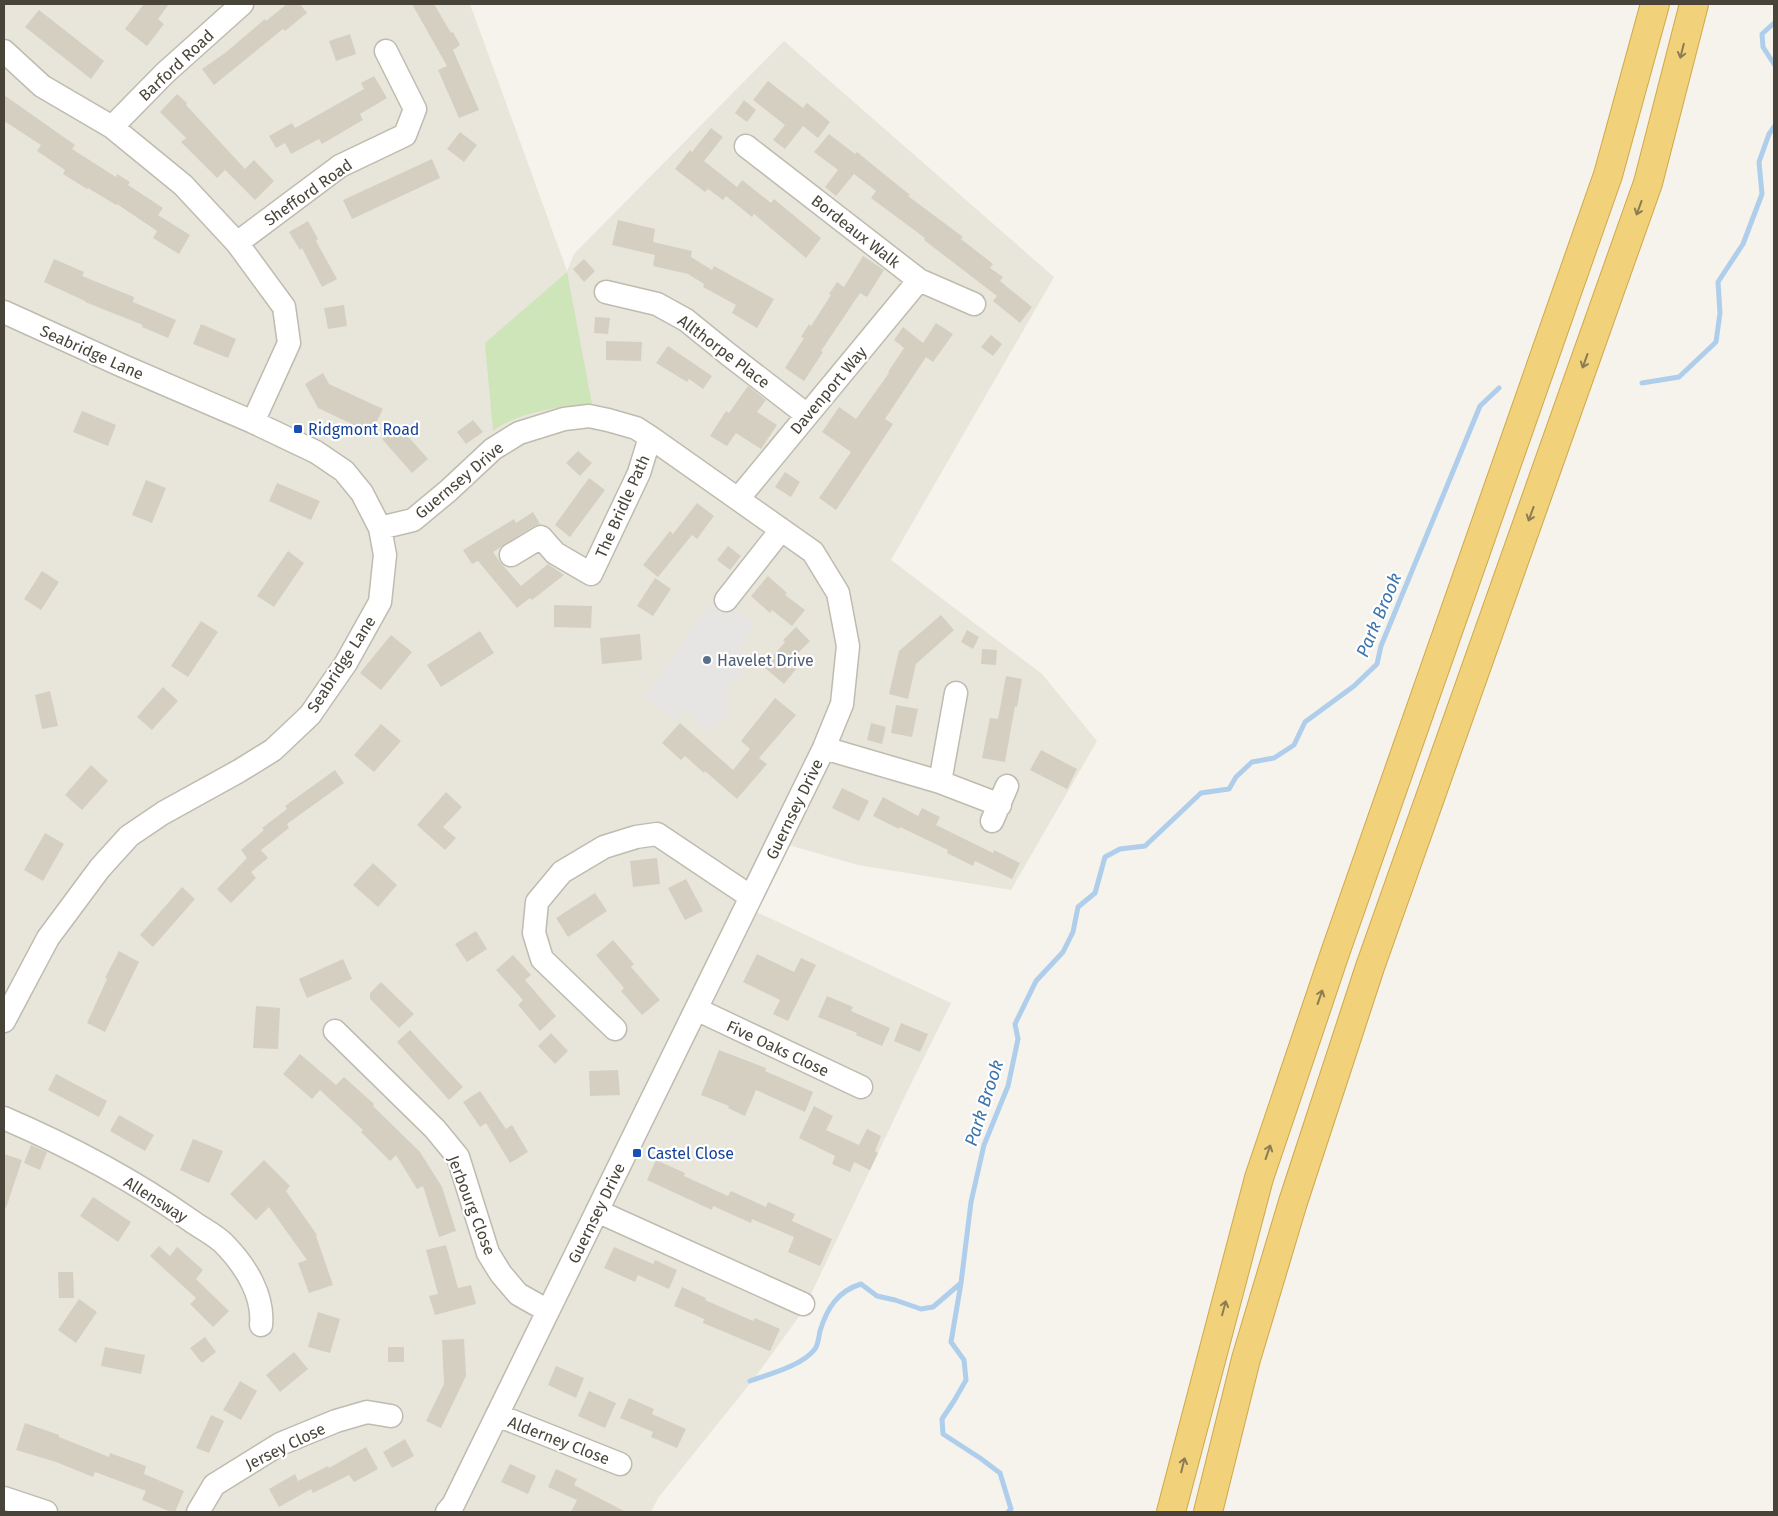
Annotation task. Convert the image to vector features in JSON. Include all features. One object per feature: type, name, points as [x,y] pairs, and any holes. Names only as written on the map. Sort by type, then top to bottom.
[{"type":"highway","points":[[1171,1512],[1259,1178],[1338,943],[1608,175],[1655,4]]},
{"type":"highway","points":[[1208,1512],[1246,1360],[1296,1192],[1374,958],[1648,183],[1694,4]]},
{"type":"street","name":"Barford Road","points":[[112,127],[165,73],[242,4]]},
{"type":"street","points":[[4,51],[42,86],[112,127],[183,185],[237,243],[284,307],[289,343],[253,422]]},
{"type":"street","name":"Shefford Road","points":[[237,243],[340,166],[405,135],[415,110],[386,51]]},
{"type":"street","name":"Bordeaux Walk","points":[[746,146],[919,280],[974,304]]},
{"type":"street","name":"Davenport Way","points":[[738,499],[919,280]]},
{"type":"street","name":"Allthorpe Place","points":[[606,292],[658,304],[686,320],[808,415]]},
{"type":"street","name":"Seabridge Lane","points":[[4,312],[253,422],[316,452],[344,471],[362,493],[380,528],[385,555],[380,602],[346,663],[310,715],[273,750],[163,813],[130,836],[100,868],[48,938],[4,1021]]},
{"type":"street","name":"Guernsey Drive","points":[[380,528],[413,520],[448,492],[493,449],[519,433],[564,419],[589,416],[608,420],[636,428],[650,437],[813,552],[838,594],[848,646],[842,704],[824,748],[453,1505],[447,1512]]},
{"type":"street","name":"The Bridle Path","points":[[511,555],[541,537],[555,554],[592,574],[639,473],[650,437]]},
{"type":"street","points":[[726,600],[782,530]]},
{"type":"street","points":[[940,782],[956,692]]},
{"type":"street","points":[[824,748],[940,782],[1000,804]]},
{"type":"street","points":[[615,1029],[542,959],[534,934],[538,902],[562,872],[604,847],[657,834],[751,897]]},
{"type":"street","name":"Five Oaks Close","points":[[696,1009],[861,1087]]},
{"type":"street","name":"Jerbourg Close","points":[[335,1031],[434,1129],[458,1157],[488,1253],[501,1274],[518,1294],[548,1311]]},
{"type":"street","name":"Allensway","points":[[4,1118],[93,1160],[171,1207],[226,1245],[248,1273],[262,1311],[261,1325]]},
{"type":"street","points":[[597,1211],[803,1304]]},
{"type":"street","name":"Jersey Close","points":[[198,1512],[214,1485],[280,1444],[336,1421],[367,1412],[391,1416]]},
{"type":"street","name":"Alderney Close","points":[[497,1415],[620,1464]]},
{"type":"street","points":[[4,1498],[36,1511]]},
{"type":"shaded area","points":[[4,4],[470,4],[567,271],[574,254],[784,41],[1054,277],[891,560],[1042,674],[1097,741],[1011,890],[858,865],[778,842],[746,907],[951,1003],[803,1311],[756,1376],[658,1498],[651,1512],[4,1512]]},
{"type":"shaded area","name":"Havelet Drive","points":[[718,594],[755,625],[739,648],[748,657],[742,663],[745,667],[727,690],[732,694],[725,704],[730,710],[709,732],[683,709],[675,721],[644,696]]},
{"type":"green space","points":[[567,272],[592,404],[540,411],[514,419],[493,431],[485,343]]},
{"type":"building","points":[[144,4],[169,4],[158,19],[164,24],[147,46],[125,29]]},
{"type":"building","points":[[287,4],[300,4],[307,13],[285,31],[283,29],[214,85],[202,69]]},
{"type":"building","points":[[412,4],[434,4],[451,33],[453,32],[460,45],[453,50],[479,110],[459,118],[438,70],[447,66]]},
{"type":"building","points":[[39,10],[104,61],[91,79],[25,27]]},
{"type":"building","points":[[350,34],[356,54],[336,61],[329,41]]},
{"type":"building","points":[[374,76],[387,98],[360,114],[363,120],[322,144],[319,139],[291,154],[285,143],[276,148],[269,136],[292,123],[295,128],[364,89],[361,83]]},
{"type":"building","points":[[768,81],[803,108],[807,103],[830,122],[818,138],[803,126],[785,149],[773,140],[785,125],[753,100]]},
{"type":"building","points":[[177,94],[245,169],[254,160],[274,181],[255,200],[225,170],[217,178],[181,142],[186,138],[160,112]]},
{"type":"building","points":[[4,95],[75,145],[72,149],[116,177],[117,174],[130,182],[128,185],[163,208],[158,215],[190,235],[179,254],[153,238],[157,231],[117,204],[63,174],[65,170],[37,151],[41,145],[4,121]]},
{"type":"building","points":[[744,100],[756,110],[747,122],[735,113]]},
{"type":"building","points":[[711,128],[723,137],[704,161],[737,187],[742,180],[771,203],[774,199],[821,238],[806,258],[754,214],[752,217],[726,196],[723,200],[708,189],[705,192],[675,169],[690,150],[692,152]]},
{"type":"building","points":[[460,132],[477,145],[464,162],[447,149]]},
{"type":"building","points":[[829,134],[855,154],[857,152],[910,195],[908,196],[963,237],[961,239],[993,264],[990,268],[1003,277],[1000,281],[1032,307],[1020,323],[993,301],[997,296],[924,240],[925,238],[871,198],[876,191],[854,174],[836,196],[825,187],[838,170],[814,152]]},
{"type":"building","points":[[432,159],[440,178],[352,219],[343,200]]},
{"type":"building","points":[[618,220],[655,229],[653,242],[692,251],[691,257],[712,270],[714,266],[774,299],[757,328],[732,313],[736,305],[703,287],[704,284],[688,274],[653,266],[655,255],[612,245]]},
{"type":"building","points":[[308,221],[318,239],[316,241],[337,279],[322,287],[302,248],[300,250],[289,232]]},
{"type":"building","points":[[863,256],[884,270],[867,297],[860,293],[821,351],[823,352],[804,381],[785,368],[804,338],[801,337],[809,324],[811,326],[837,282],[844,287]]},
{"type":"building","points":[[54,259],[84,272],[82,276],[134,297],[133,302],[176,320],[168,338],[142,327],[143,325],[85,302],[44,282]]},
{"type":"building","points":[[584,259],[595,271],[584,282],[573,269]]},
{"type":"building","points":[[344,305],[347,326],[328,329],[324,308]]},
{"type":"building","points":[[595,317],[610,318],[608,334],[594,333]]},
{"type":"building","points":[[936,323],[953,334],[933,362],[926,357],[885,419],[893,424],[836,510],[819,498],[851,452],[822,432],[839,407],[856,419],[889,373],[904,348],[894,340],[903,327],[923,343]]},
{"type":"building","points":[[201,324],[236,339],[228,358],[193,344]]},
{"type":"building","points":[[991,335],[1002,344],[993,356],[981,347]]},
{"type":"building","points":[[606,341],[642,342],[641,361],[606,360]]},
{"type":"building","points":[[668,346],[712,376],[703,389],[689,379],[687,382],[656,363]]},
{"type":"building","points":[[323,373],[329,384],[383,409],[371,433],[318,408],[305,384]]},
{"type":"building","points":[[748,386],[766,400],[757,412],[777,425],[761,449],[736,433],[727,446],[710,436],[726,411],[729,413]]},
{"type":"building","points":[[82,411],[116,425],[108,446],[73,432]]},
{"type":"building","points":[[473,420],[483,432],[466,444],[457,432]]},
{"type":"building","points":[[398,425],[428,459],[412,473],[382,439]]},
{"type":"building","points":[[578,451],[592,463],[580,476],[566,463]]},
{"type":"building","points":[[785,472],[800,482],[791,497],[775,487]]},
{"type":"building","points":[[589,478],[605,490],[570,537],[555,525]]},
{"type":"building","points":[[146,480],[166,488],[152,523],[132,515]]},
{"type":"building","points":[[277,483],[320,501],[311,520],[269,501]]},
{"type":"building","points":[[697,503],[714,516],[697,539],[692,535],[658,577],[643,565],[670,531],[673,534]]},
{"type":"building","points":[[533,512],[540,524],[493,552],[521,586],[548,564],[564,575],[532,600],[530,598],[517,608],[478,561],[472,564],[463,550],[514,519],[516,523]]},
{"type":"building","points":[[728,546],[741,556],[730,570],[717,560]]},
{"type":"building","points":[[288,551],[304,563],[274,607],[257,596]]},
{"type":"building","points":[[42,571],[59,582],[41,610],[24,599]]},
{"type":"building","points":[[768,576],[787,593],[785,595],[805,610],[792,626],[772,610],[770,613],[751,596]]},
{"type":"building","points":[[655,578],[671,589],[653,616],[637,606]]},
{"type":"building","points":[[554,605],[592,606],[591,628],[554,627]]},
{"type":"building","points":[[941,615],[954,630],[916,664],[908,699],[889,694],[899,651]]},
{"type":"building","points":[[201,621],[218,632],[188,677],[171,666]]},
{"type":"building","points":[[796,627],[810,641],[793,658],[800,664],[784,684],[764,667],[785,642],[783,640]]},
{"type":"building","points":[[967,630],[979,637],[973,649],[961,642]]},
{"type":"building","points":[[480,631],[494,653],[441,687],[427,665]]},
{"type":"building","points":[[640,634],[642,660],[602,664],[600,638]]},
{"type":"building","points":[[391,635],[412,652],[381,690],[360,673]]},
{"type":"building","points":[[982,649],[997,650],[996,665],[981,664]]},
{"type":"building","points":[[1006,676],[1022,679],[1005,762],[982,758],[990,718],[998,719]]},
{"type":"building","points":[[163,687],[178,701],[152,730],[137,717]]},
{"type":"building","points":[[50,691],[58,726],[42,729],[35,695]]},
{"type":"building","points":[[775,698],[796,715],[759,758],[767,764],[737,799],[685,756],[681,760],[662,743],[680,723],[733,770],[750,749],[741,741]]},
{"type":"building","points":[[896,705],[918,709],[912,737],[891,733]]},
{"type":"building","points":[[871,723],[886,727],[882,744],[867,740]]},
{"type":"building","points":[[381,724],[401,741],[374,772],[354,755]]},
{"type":"building","points":[[1041,750],[1077,769],[1067,789],[1030,770]]},
{"type":"building","points":[[91,765],[108,781],[82,810],[65,795]]},
{"type":"building","points":[[335,770],[344,783],[287,824],[289,828],[261,850],[268,858],[251,872],[256,878],[231,903],[217,889],[247,858],[241,850],[264,830],[262,828],[287,809],[285,806]]},
{"type":"building","points":[[842,788],[869,801],[859,821],[832,808]]},
{"type":"building","points":[[446,792],[462,807],[443,827],[456,838],[445,850],[417,825]]},
{"type":"building","points":[[883,797],[918,816],[922,808],[940,817],[936,825],[993,853],[994,850],[1020,863],[1012,879],[975,861],[973,866],[947,853],[948,850],[873,816]]},
{"type":"building","points":[[45,833],[64,844],[43,881],[24,870]]},
{"type":"building","points":[[657,858],[660,884],[633,887],[630,861]]},
{"type":"building","points":[[373,863],[397,885],[378,907],[353,885]]},
{"type":"building","points":[[686,879],[703,911],[685,920],[668,888]]},
{"type":"building","points":[[182,887],[195,899],[153,947],[140,935]]},
{"type":"building","points":[[595,893],[607,911],[568,937],[556,918]]},
{"type":"building","points":[[476,931],[487,949],[467,962],[455,944]]},
{"type":"building","points":[[613,940],[634,964],[631,967],[660,1000],[642,1015],[621,991],[624,988],[596,955]]},
{"type":"building","points":[[119,951],[139,962],[105,1032],[87,1023],[107,979],[105,978]]},
{"type":"building","points":[[757,954],[794,972],[801,958],[816,965],[788,1021],[773,1014],[780,1000],[743,982]]},
{"type":"building","points":[[513,955],[531,975],[525,980],[556,1016],[540,1031],[518,1005],[523,1000],[496,970]]},
{"type":"building","points":[[343,959],[352,979],[307,998],[299,979]]},
{"type":"building","points":[[381,982],[414,1014],[399,1028],[370,999],[370,993]]},
{"type":"building","points":[[827,996],[853,1007],[851,1011],[890,1028],[882,1046],[856,1035],[857,1033],[818,1017]]},
{"type":"building","points":[[256,1006],[280,1008],[278,1049],[253,1048]]},
{"type":"building","points":[[901,1023],[928,1034],[920,1052],[894,1041]]},
{"type":"building","points":[[410,1030],[463,1087],[449,1100],[397,1042]]},
{"type":"building","points":[[551,1033],[568,1051],[555,1064],[538,1046]]},
{"type":"building","points":[[719,1050],[766,1068],[765,1071],[813,1092],[805,1112],[756,1090],[745,1116],[728,1108],[729,1106],[701,1095]]},
{"type":"building","points":[[300,1054],[336,1085],[344,1077],[374,1104],[373,1106],[420,1152],[442,1187],[456,1231],[439,1237],[423,1186],[417,1189],[396,1155],[390,1161],[361,1132],[363,1130],[320,1090],[312,1099],[283,1074]]},
{"type":"building","points":[[618,1070],[620,1095],[590,1096],[589,1071]]},
{"type":"building","points":[[56,1074],[107,1101],[99,1117],[48,1090]]},
{"type":"building","points":[[480,1091],[506,1129],[512,1125],[528,1152],[510,1163],[486,1123],[480,1127],[463,1102]]},
{"type":"building","points":[[814,1106],[833,1116],[826,1130],[859,1145],[867,1129],[881,1136],[875,1151],[878,1153],[870,1170],[854,1162],[850,1172],[832,1164],[835,1156],[799,1138]]},
{"type":"building","points":[[119,1115],[154,1135],[145,1151],[110,1131]]},
{"type":"building","points":[[193,1139],[223,1151],[209,1183],[180,1170]]},
{"type":"building","points":[[31,1145],[47,1152],[40,1170],[24,1163]]},
{"type":"building","points":[[4,1154],[22,1160],[6,1208],[4,1207]]},
{"type":"building","points":[[264,1160],[290,1186],[286,1191],[317,1235],[333,1285],[309,1293],[298,1263],[307,1260],[269,1207],[256,1220],[230,1194]]},
{"type":"building","points":[[656,1160],[685,1173],[684,1176],[728,1196],[731,1191],[766,1207],[768,1202],[795,1214],[792,1221],[832,1239],[820,1266],[788,1252],[794,1237],[752,1219],[751,1223],[713,1206],[712,1210],[647,1180]]},
{"type":"building","points":[[93,1197],[131,1222],[118,1242],[80,1216]]},
{"type":"building","points":[[446,1245],[458,1288],[471,1285],[476,1304],[435,1315],[429,1296],[438,1294],[426,1250]]},
{"type":"building","points":[[159,1246],[170,1256],[177,1247],[203,1270],[196,1279],[229,1311],[213,1327],[190,1304],[196,1298],[150,1256]]},
{"type":"building","points":[[614,1247],[653,1264],[655,1260],[677,1270],[669,1289],[638,1275],[635,1282],[604,1268]]},
{"type":"building","points":[[58,1272],[73,1272],[74,1298],[59,1298]]},
{"type":"building","points":[[682,1287],[706,1298],[705,1300],[753,1321],[755,1318],[780,1329],[770,1351],[703,1323],[704,1319],[674,1306]]},
{"type":"building","points":[[79,1299],[97,1312],[76,1343],[58,1330]]},
{"type":"building","points":[[318,1312],[340,1319],[330,1353],[308,1347]]},
{"type":"building","points":[[205,1337],[216,1352],[202,1363],[190,1348]]},
{"type":"building","points":[[464,1339],[466,1376],[441,1428],[426,1421],[444,1384],[442,1340]]},
{"type":"building","points":[[105,1347],[145,1355],[141,1374],[101,1366]]},
{"type":"building","points":[[388,1347],[404,1347],[404,1362],[388,1362]]},
{"type":"building","points":[[294,1352],[308,1369],[280,1392],[266,1375]]},
{"type":"building","points":[[556,1366],[584,1378],[576,1398],[548,1385]]},
{"type":"building","points":[[240,1381],[257,1391],[241,1420],[223,1410]]},
{"type":"building","points":[[589,1391],[616,1403],[605,1428],[578,1416]]},
{"type":"building","points":[[629,1398],[654,1409],[652,1414],[686,1429],[677,1448],[651,1437],[653,1432],[620,1418]]},
{"type":"building","points":[[211,1415],[224,1421],[209,1453],[196,1448]]},
{"type":"building","points":[[25,1423],[59,1435],[59,1437],[109,1457],[110,1453],[146,1466],[144,1474],[184,1491],[175,1512],[142,1500],[146,1491],[95,1472],[93,1477],[56,1462],[16,1450]]},
{"type":"building","points":[[405,1439],[414,1456],[392,1468],[383,1452]]},
{"type":"building","points":[[366,1447],[378,1469],[354,1482],[349,1475],[313,1493],[311,1489],[279,1507],[269,1489],[295,1474],[298,1481],[328,1466],[329,1468]]},
{"type":"building","points":[[510,1464],[536,1476],[528,1494],[501,1482]]},
{"type":"building","points":[[556,1469],[577,1479],[574,1485],[626,1512],[571,1512],[577,1500],[548,1487]]},
{"type":"waterway","name":"Park Brook","points":[[1774,23],[1762,34],[1763,47],[1774,64]]},
{"type":"waterway","name":"Park Brook","points":[[1642,383],[1679,377],[1716,342],[1720,313],[1718,282],[1743,244],[1762,194],[1759,162],[1769,134],[1774,127]]},
{"type":"waterway","name":"Park Brook","points":[[1008,1512],[1011,1509],[1000,1473],[943,1434],[942,1419],[966,1380],[964,1360],[951,1342],[961,1283],[971,1202],[984,1145],[1008,1086],[1018,1039],[1015,1024],[1036,981],[1063,952],[1073,932],[1078,907],[1095,893],[1105,857],[1120,849],[1145,846],[1201,793],[1229,789],[1236,777],[1252,762],[1274,758],[1294,745],[1305,722],[1354,686],[1377,664],[1381,646],[1480,406],[1499,388]]},
{"type":"waterway","points":[[750,1381],[785,1369],[809,1355],[816,1347],[820,1331],[830,1308],[840,1296],[853,1287],[861,1284],[877,1296],[921,1309],[933,1307],[961,1283]]},
{"type":"place","name":"Ridgmont Road","points":[[298,429]]},
{"type":"place","name":"Havelet Drive","points":[[707,660]]},
{"type":"place","name":"Castel Close","points":[[637,1153]]}]
